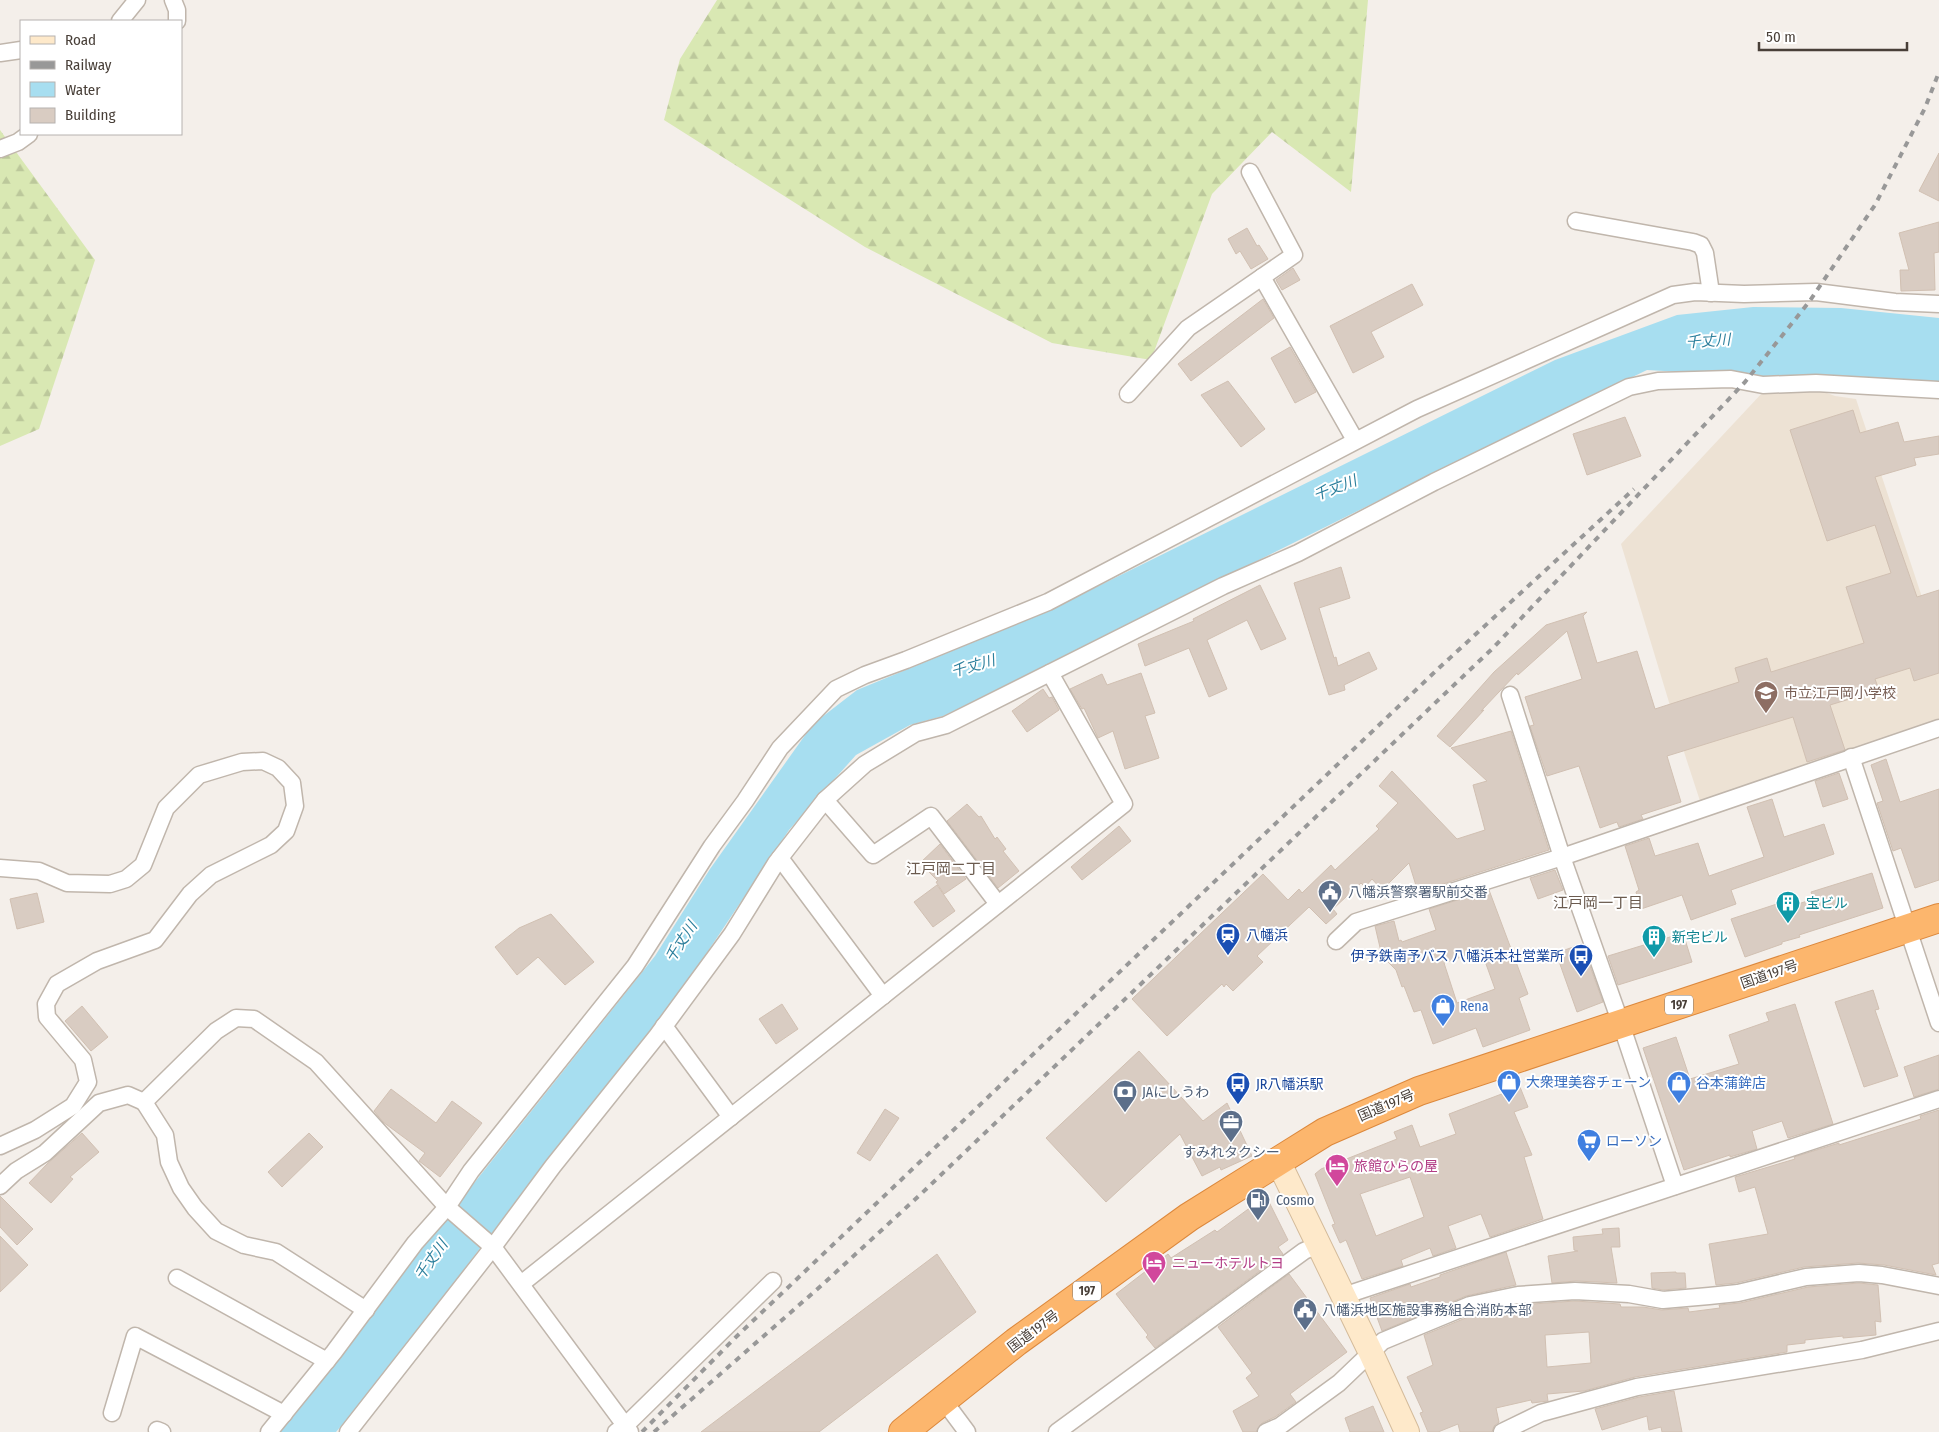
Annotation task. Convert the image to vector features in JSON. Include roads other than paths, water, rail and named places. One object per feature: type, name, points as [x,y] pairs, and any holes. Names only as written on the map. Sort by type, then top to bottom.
[{"type":"highway","name":"国道197号","points":[[903,1432],[1016,1342],[1181,1223],[1325,1132],[1403,1097],[1939,918]]},
{"type":"street","points":[[121,20],[137,0]]},
{"type":"street","points":[[173,0],[177,10],[178,20]]},
{"type":"street","points":[[0,53],[20,50]]},
{"type":"street","points":[[0,150],[18,142],[28,135]]},
{"type":"street","points":[[1128,394],[1188,328],[1294,255],[1250,172]]},
{"type":"street","points":[[1576,222],[1693,242],[1701,245],[1705,253],[1712,293]]},
{"type":"street","points":[[1262,277],[1355,440]]},
{"type":"street","points":[[269,1432],[327,1361],[415,1242],[447,1207],[471,1171],[635,966],[712,846],[780,748],[836,689],[865,675],[1048,602],[1416,409],[1673,295],[1695,292],[1816,292],[1895,302],[1939,304]]},
{"type":"street","points":[[348,1432],[489,1244],[664,1026],[732,934],[780,858],[825,800],[865,764],[916,734],[946,725],[1223,586],[1298,553],[1434,482],[1629,387],[1658,381],[1731,379],[1763,385],[1816,382],[1939,390]]},
{"type":"street","points":[[521,1284],[1124,804],[1050,673]]},
{"type":"street","points":[[1510,695],[1562,857],[1622,1024],[1675,1186]]},
{"type":"street","points":[[1336,941],[1356,922],[1562,857],[1939,728]]},
{"type":"street","points":[[1851,757],[1939,1023]]},
{"type":"street","points":[[0,868],[39,871],[67,883],[110,884],[126,879],[143,865],[166,808],[199,775],[242,762],[262,760],[278,768],[292,783],[295,806],[286,831],[271,845],[211,875],[190,894],[154,940],[97,961],[57,984],[46,1004],[47,1017],[83,1060],[88,1082],[73,1106],[35,1130],[0,1146]]},
{"type":"street","points":[[825,800],[873,855],[932,816],[998,904]]},
{"type":"street","points":[[780,858],[884,996]]},
{"type":"street","points":[[144,1102],[216,1031],[236,1018],[254,1019],[316,1062],[447,1207],[489,1244],[521,1284],[624,1430],[773,1281]]},
{"type":"street","points":[[664,1026],[731,1117]]},
{"type":"street","points":[[0,1186],[16,1171],[45,1153],[99,1103],[128,1094],[144,1102],[165,1135],[169,1162],[181,1188],[195,1208],[216,1231],[244,1245],[276,1252],[366,1310]]},
{"type":"street","points":[[1343,1296],[1939,1099]]},
{"type":"street","points":[[1278,1161],[1407,1432]]},
{"type":"street","points":[[1058,1432],[1304,1251],[1318,1245]]},
{"type":"street","points":[[1266,1432],[1280,1426],[1339,1383],[1382,1341],[1470,1305],[1518,1295],[1575,1290],[1629,1294],[1663,1300],[1738,1292],[1806,1277],[1859,1273],[1882,1275],[1939,1286]]},
{"type":"street","points":[[177,1278],[327,1361]]},
{"type":"street","points":[[1502,1432],[1541,1413],[1637,1387],[1862,1350],[1939,1331]]},
{"type":"street","points":[[112,1413],[135,1336],[284,1414]]},
{"type":"street","points":[[944,1401],[967,1432]]},
{"type":"water","name":"千丈川","points":[[1753,307],[1841,308],[1939,318],[1939,384],[1647,370],[1438,471],[1000,689],[943,716],[910,725],[856,755],[789,830],[694,972],[651,1030],[481,1247],[378,1383],[336,1432],[280,1432],[423,1247],[655,956],[710,869],[813,724],[857,690],[1044,613],[1555,360],[1677,315]]},
{"type":"railway","points":[[654,1432],[822,1285],[922,1193],[1493,648],[1745,382],[1809,302],[1875,205],[1925,108],[1939,72]]},
{"type":"railway","points":[[642,1432],[737,1336],[1440,667],[1634,489]]},
{"type":"place","name":"市立江戸岡小学校","points":[[1766,714]]},
{"type":"place","name":"八幡浜警察署駅前交番","points":[[1330,913]]},
{"type":"place","name":"宝ビル","points":[[1788,924]]},
{"type":"place","name":"八幡浜","points":[[1228,956]]},
{"type":"place","name":"新宅ビル","points":[[1654,958]]},
{"type":"place","name":"伊予鉄南予バス 八幡浜本社営業所","points":[[1581,977]]},
{"type":"place","name":"Rena","points":[[1443,1027]]},
{"type":"place","name":"大衆理美容チェーン","points":[[1509,1103]]},
{"type":"place","name":"谷本蒲鉾店","points":[[1679,1104]]},
{"type":"place","name":"JR八幡浜駅","points":[[1238,1105]]},
{"type":"place","name":"JAにしうわ","points":[[1125,1113]]},
{"type":"place","name":"すみれタクシー","points":[[1231,1143]]},
{"type":"place","name":"ローソン","points":[[1589,1162]]},
{"type":"place","name":"旅館ひらの屋","points":[[1337,1187]]},
{"type":"place","name":"Cosmo","points":[[1258,1221]]},
{"type":"place","name":"ニューホテルトヨ","points":[[1154,1284]]},
{"type":"place","name":"八幡浜地区施設事務組合消防本部","points":[[1305,1331]]},
{"type":"district","name":"江戸岡二丁目","points":[[951,869]]},
{"type":"district","name":"江戸岡一丁目","points":[[1598,903]]}]
